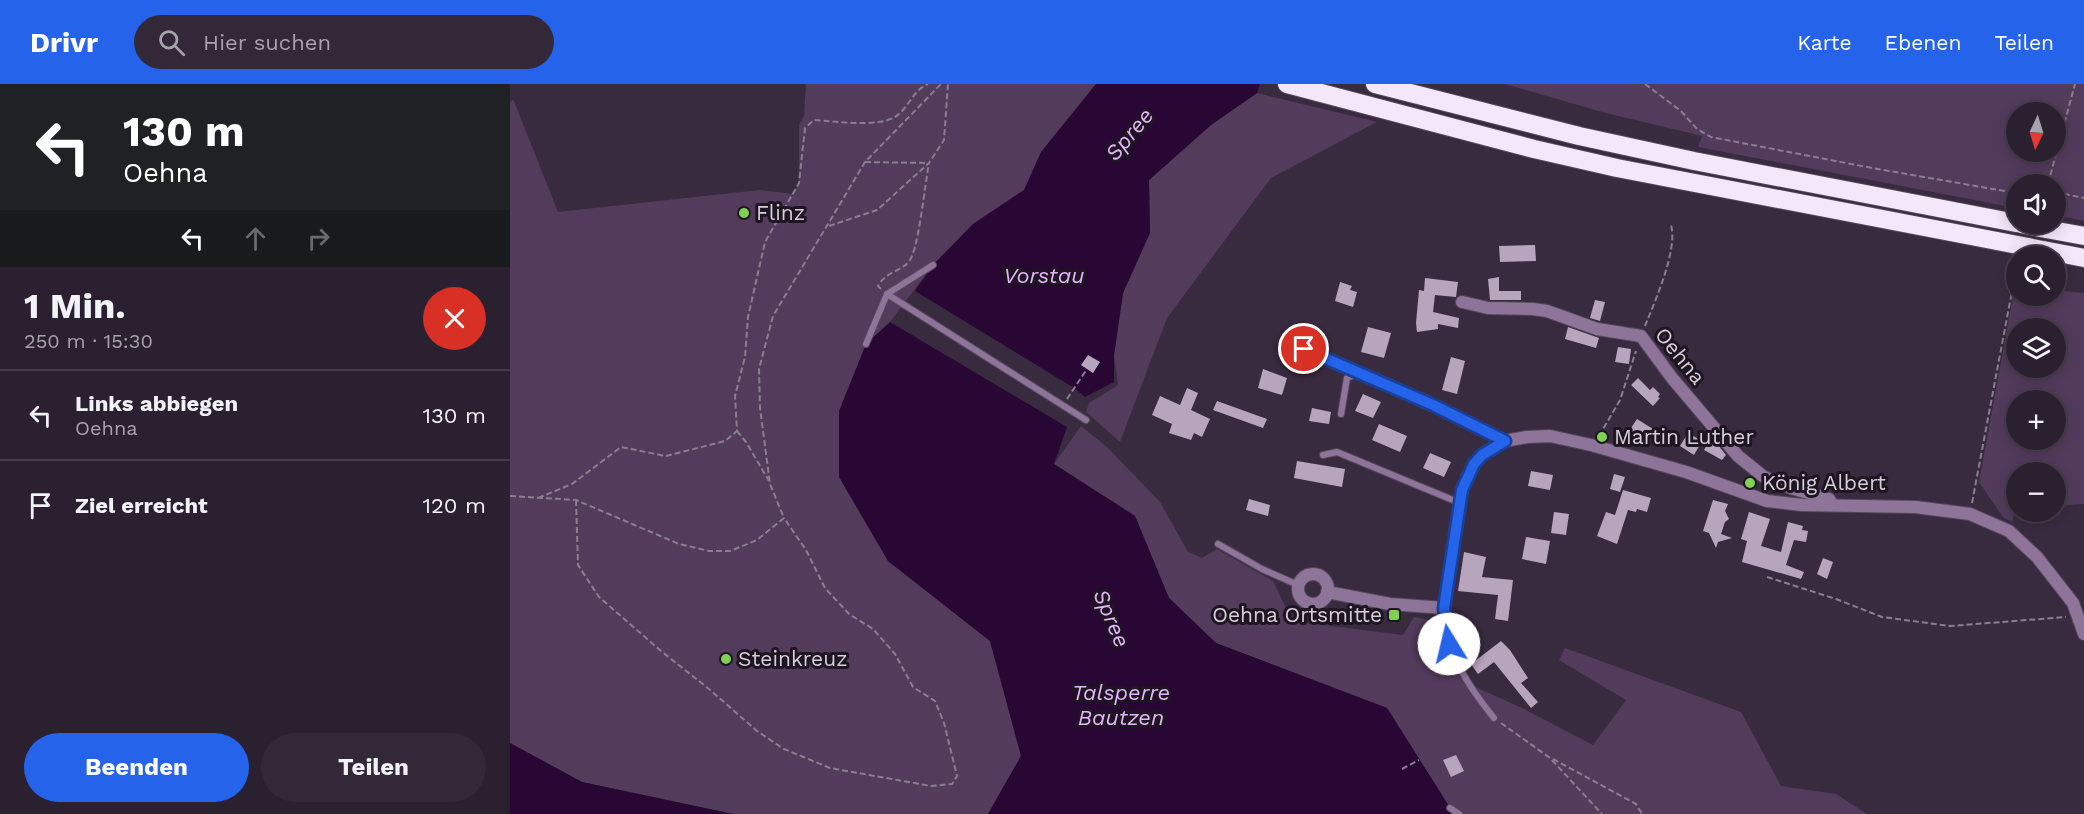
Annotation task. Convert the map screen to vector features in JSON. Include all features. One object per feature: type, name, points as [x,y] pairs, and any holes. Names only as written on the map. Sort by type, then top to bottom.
[{"type":"highway","points":[[1287,84],[1534,149],[1617,168],[2084,258]]},
{"type":"highway","points":[[1375,84],[1579,136],[1694,161],[2006,221]]},
{"type":"highway","points":[[2066,233],[2084,236]]},
{"type":"street","name":"Oehna","points":[[1462,302],[1488,308],[1540,310],[1597,329],[1641,336],[1672,378],[1738,456],[1764,477],[1829,499],[1833,505]]},
{"type":"street","points":[[1304,349],[1433,405],[1505,441]]},
{"type":"street","name":"Oehna","points":[[1444,608],[1462,490],[1474,464],[1482,455],[1505,441],[1536,436],[1568,439],[1686,472],[1767,501],[1802,505],[1915,507],[1970,514],[2009,531],[2037,557],[2073,603],[2084,634]]},
{"type":"street","points":[[1318,575],[1326,582],[1327,592],[1323,600],[1309,604],[1301,599],[1298,585],[1304,577],[1318,575]]},
{"type":"street","points":[[1327,592],[1390,604],[1444,608]]},
{"type":"lane","points":[[866,344],[887,294],[933,265]]},
{"type":"lane","points":[[887,294],[1086,420]]},
{"type":"lane","points":[[1341,414],[1347,378],[1358,372]]},
{"type":"lane","points":[[1323,455],[1337,453],[1346,456],[1460,503]]},
{"type":"lane","points":[[1218,544],[1262,569],[1298,585]]},
{"type":"lane","name":"Oehna","points":[[1444,608],[1448,636],[1456,662],[1471,688],[1494,718]]},
{"type":"lane","points":[[1450,808],[1459,814]]},
{"type":"path","points":[[576,500],[578,565],[599,597],[757,731],[784,749],[830,768],[931,786],[952,784],[957,776],[944,723],[935,701],[913,687],[895,654],[873,629],[849,614],[825,588],[806,550],[784,518],[770,484],[746,442],[736,431],[735,396],[745,357],[748,317],[765,242],[799,183],[805,128],[814,120],[876,123],[895,117],[921,87],[928,84]]},
{"type":"path","points":[[770,484],[760,408],[759,369],[773,316],[865,162],[941,84]]},
{"type":"path","points":[[827,226],[877,210],[929,163],[944,140],[948,84]]},
{"type":"path","points":[[1644,84],[1681,111],[1697,129],[1711,137],[2006,191]]},
{"type":"path","points":[[2051,174],[2075,84]]},
{"type":"path","points":[[865,162],[929,163]]},
{"type":"path","points":[[882,278],[909,262],[915,248],[929,163]]},
{"type":"path","points":[[2066,194],[2084,198]]},
{"type":"path","points":[[1970,514],[2009,306]]},
{"type":"path","points":[[1063,405],[1087,369]]},
{"type":"path","points":[[535,499],[572,484],[621,447],[666,456],[725,441],[736,431]]},
{"type":"path","points":[[510,496],[576,500],[679,544],[709,551],[730,551],[757,540],[784,518]]},
{"type":"path","points":[[1767,577],[1836,599],[1882,617],[1950,626],[2066,617],[2077,612]]},
{"type":"path","points":[[1494,718],[1550,758],[1636,804],[1642,814]]},
{"type":"path","points":[[1550,758],[1602,814]]},
{"type":"path","points":[[1402,769],[1419,760]]},
{"type":"shaded area","points":[[806,84],[1096,84],[1042,152],[1024,190],[973,224],[933,265],[890,322],[866,344],[888,561],[990,641],[1021,756],[988,814],[733,814],[582,782],[510,743],[510,103],[513,99],[558,212],[759,190],[793,194],[799,183],[799,125],[804,116]]},
{"type":"shaded area","points":[[1505,84],[2084,84],[2084,221],[2066,217],[2066,174],[2006,174],[2006,206],[1698,147],[1702,136],[1602,112]]},
{"type":"shaded area","points":[[1257,93],[1377,122],[1271,178],[1167,318],[1120,442],[1086,412],[1089,403],[1118,385],[1114,355],[1123,293],[1150,233],[1149,180],[1211,125]]},
{"type":"shaded area","points":[[2066,291],[2084,293],[2084,504],[2066,505],[2066,462],[2006,462],[2006,519],[1979,482],[2006,335],[2006,378],[2066,378],[2066,318],[2009,318],[2011,306],[2066,306]]},
{"type":"shaded area","points":[[1081,426],[1107,447],[1160,502],[1188,552],[1202,558],[1217,549],[1273,581],[1292,621],[1403,635],[1414,617],[1437,621],[1462,681],[1520,707],[1593,745],[1626,700],[1559,660],[1565,648],[1741,712],[1781,786],[1836,794],[1867,814],[1454,814],[1387,708],[1216,643],[1169,598],[1135,516],[1054,464]]},
{"type":"water","name":"Vorstau","points":[[1096,84],[1260,84],[1257,93],[1211,125],[1149,180],[1150,233],[1123,293],[1114,355],[1114,382],[1085,397],[1074,388],[915,291],[933,265],[973,224],[1024,190],[1041,152]]},
{"type":"water","name":"Talsperre Bautzen","points":[[890,322],[1067,427],[1054,464],[1135,516],[1169,598],[1216,643],[1387,708],[1454,814],[988,814],[1021,756],[990,641],[888,561],[839,477],[839,411],[866,344]]},
{"type":"water","points":[[510,743],[582,782],[733,814],[510,814]]},
{"type":"building","points":[[1535,245],[1536,261],[1500,262],[1499,246]]},
{"type":"building","points":[[1499,277],[1499,291],[1521,291],[1521,300],[1490,300],[1488,279]]},
{"type":"building","points":[[1425,278],[1458,282],[1456,297],[1435,295],[1433,312],[1459,318],[1458,328],[1438,324],[1438,329],[1417,332],[1419,290],[1424,291]]},
{"type":"building","points":[[1340,282],[1352,286],[1350,290],[1357,292],[1353,307],[1335,301]]},
{"type":"building","points":[[1595,300],[1605,302],[1600,321],[1590,318]]},
{"type":"building","points":[[1368,327],[1391,333],[1384,358],[1361,352]]},
{"type":"building","points":[[1568,327],[1599,338],[1596,348],[1565,339]]},
{"type":"building","points":[[1618,347],[1631,349],[1629,364],[1615,362]]},
{"type":"building","points":[[1088,355],[1100,362],[1093,373],[1081,365]]},
{"type":"building","points":[[1451,357],[1465,361],[1457,394],[1442,390]]},
{"type":"building","points":[[1263,369],[1287,378],[1282,395],[1258,388]]},
{"type":"building","points":[[1638,378],[1650,390],[1653,387],[1660,394],[1658,397],[1660,398],[1653,406],[1631,385]]},
{"type":"building","points":[[1187,388],[1198,393],[1191,410],[1210,419],[1202,437],[1194,433],[1191,440],[1169,433],[1172,424],[1152,415],[1160,396],[1180,405]]},
{"type":"building","points":[[1363,394],[1381,402],[1373,418],[1355,411]]},
{"type":"building","points":[[1217,401],[1267,419],[1263,428],[1213,410]]},
{"type":"building","points":[[1312,408],[1331,412],[1329,424],[1309,421]]},
{"type":"building","points":[[1637,419],[1653,429],[1646,441],[1629,431]]},
{"type":"building","points":[[1379,424],[1407,436],[1400,452],[1372,440]]},
{"type":"building","points":[[1688,433],[1702,441],[1694,455],[1680,446]]},
{"type":"building","points":[[1710,440],[1718,445],[1726,455],[1722,460],[1704,450]]},
{"type":"building","points":[[1430,453],[1451,462],[1444,477],[1423,468]]},
{"type":"building","points":[[1297,461],[1345,469],[1342,487],[1294,478]]},
{"type":"building","points":[[1531,471],[1553,475],[1550,490],[1528,486]]},
{"type":"building","points":[[1614,474],[1625,477],[1620,492],[1610,489]]},
{"type":"building","points":[[1623,490],[1651,498],[1647,512],[1637,509],[1636,512],[1628,510],[1617,544],[1597,536],[1606,512],[1615,515]]},
{"type":"building","points":[[1249,499],[1270,505],[1268,516],[1246,510]]},
{"type":"building","points":[[1713,500],[1728,504],[1725,511],[1729,519],[1725,522],[1721,534],[1732,538],[1718,542],[1716,548],[1709,533],[1703,531]]},
{"type":"building","points":[[1554,512],[1569,514],[1566,535],[1551,533]]},
{"type":"building","points":[[1749,512],[1770,519],[1761,546],[1781,552],[1788,522],[1803,526],[1802,530],[1808,531],[1806,542],[1794,540],[1786,565],[1804,572],[1801,579],[1742,562],[1747,541],[1741,539]]},
{"type":"building","points":[[1526,537],[1550,541],[1546,564],[1522,559]]},
{"type":"building","points":[[1464,552],[1486,557],[1482,577],[1513,580],[1508,621],[1495,619],[1498,595],[1458,591]]},
{"type":"building","points":[[1823,558],[1833,562],[1827,579],[1817,574]]},
{"type":"building","points":[[1501,641],[1510,650],[1528,678],[1521,683],[1538,702],[1531,708],[1494,662],[1478,674],[1471,664]]},
{"type":"building","points":[[1456,755],[1464,771],[1451,777],[1443,760]]},
{"type":"place","name":"Flinz","points":[[744,213]]},
{"type":"place","name":"Martin Luther","points":[[1602,437]]},
{"type":"place","name":"König Albert","points":[[1750,483]]},
{"type":"place","name":"Oehna Ortsmitte","points":[[1394,615]]},
{"type":"place","name":"Steinkreuz","points":[[726,659]]},
{"type":"route","points":[[1304,349],[1433,405],[1505,441],[1482,455],[1474,464],[1462,490],[1444,608],[1449,644]]},
{"type":"water label","name":"Spree","points":[[1129,134]]},
{"type":"water label","name":"Spree","points":[[1112,618]]}]
